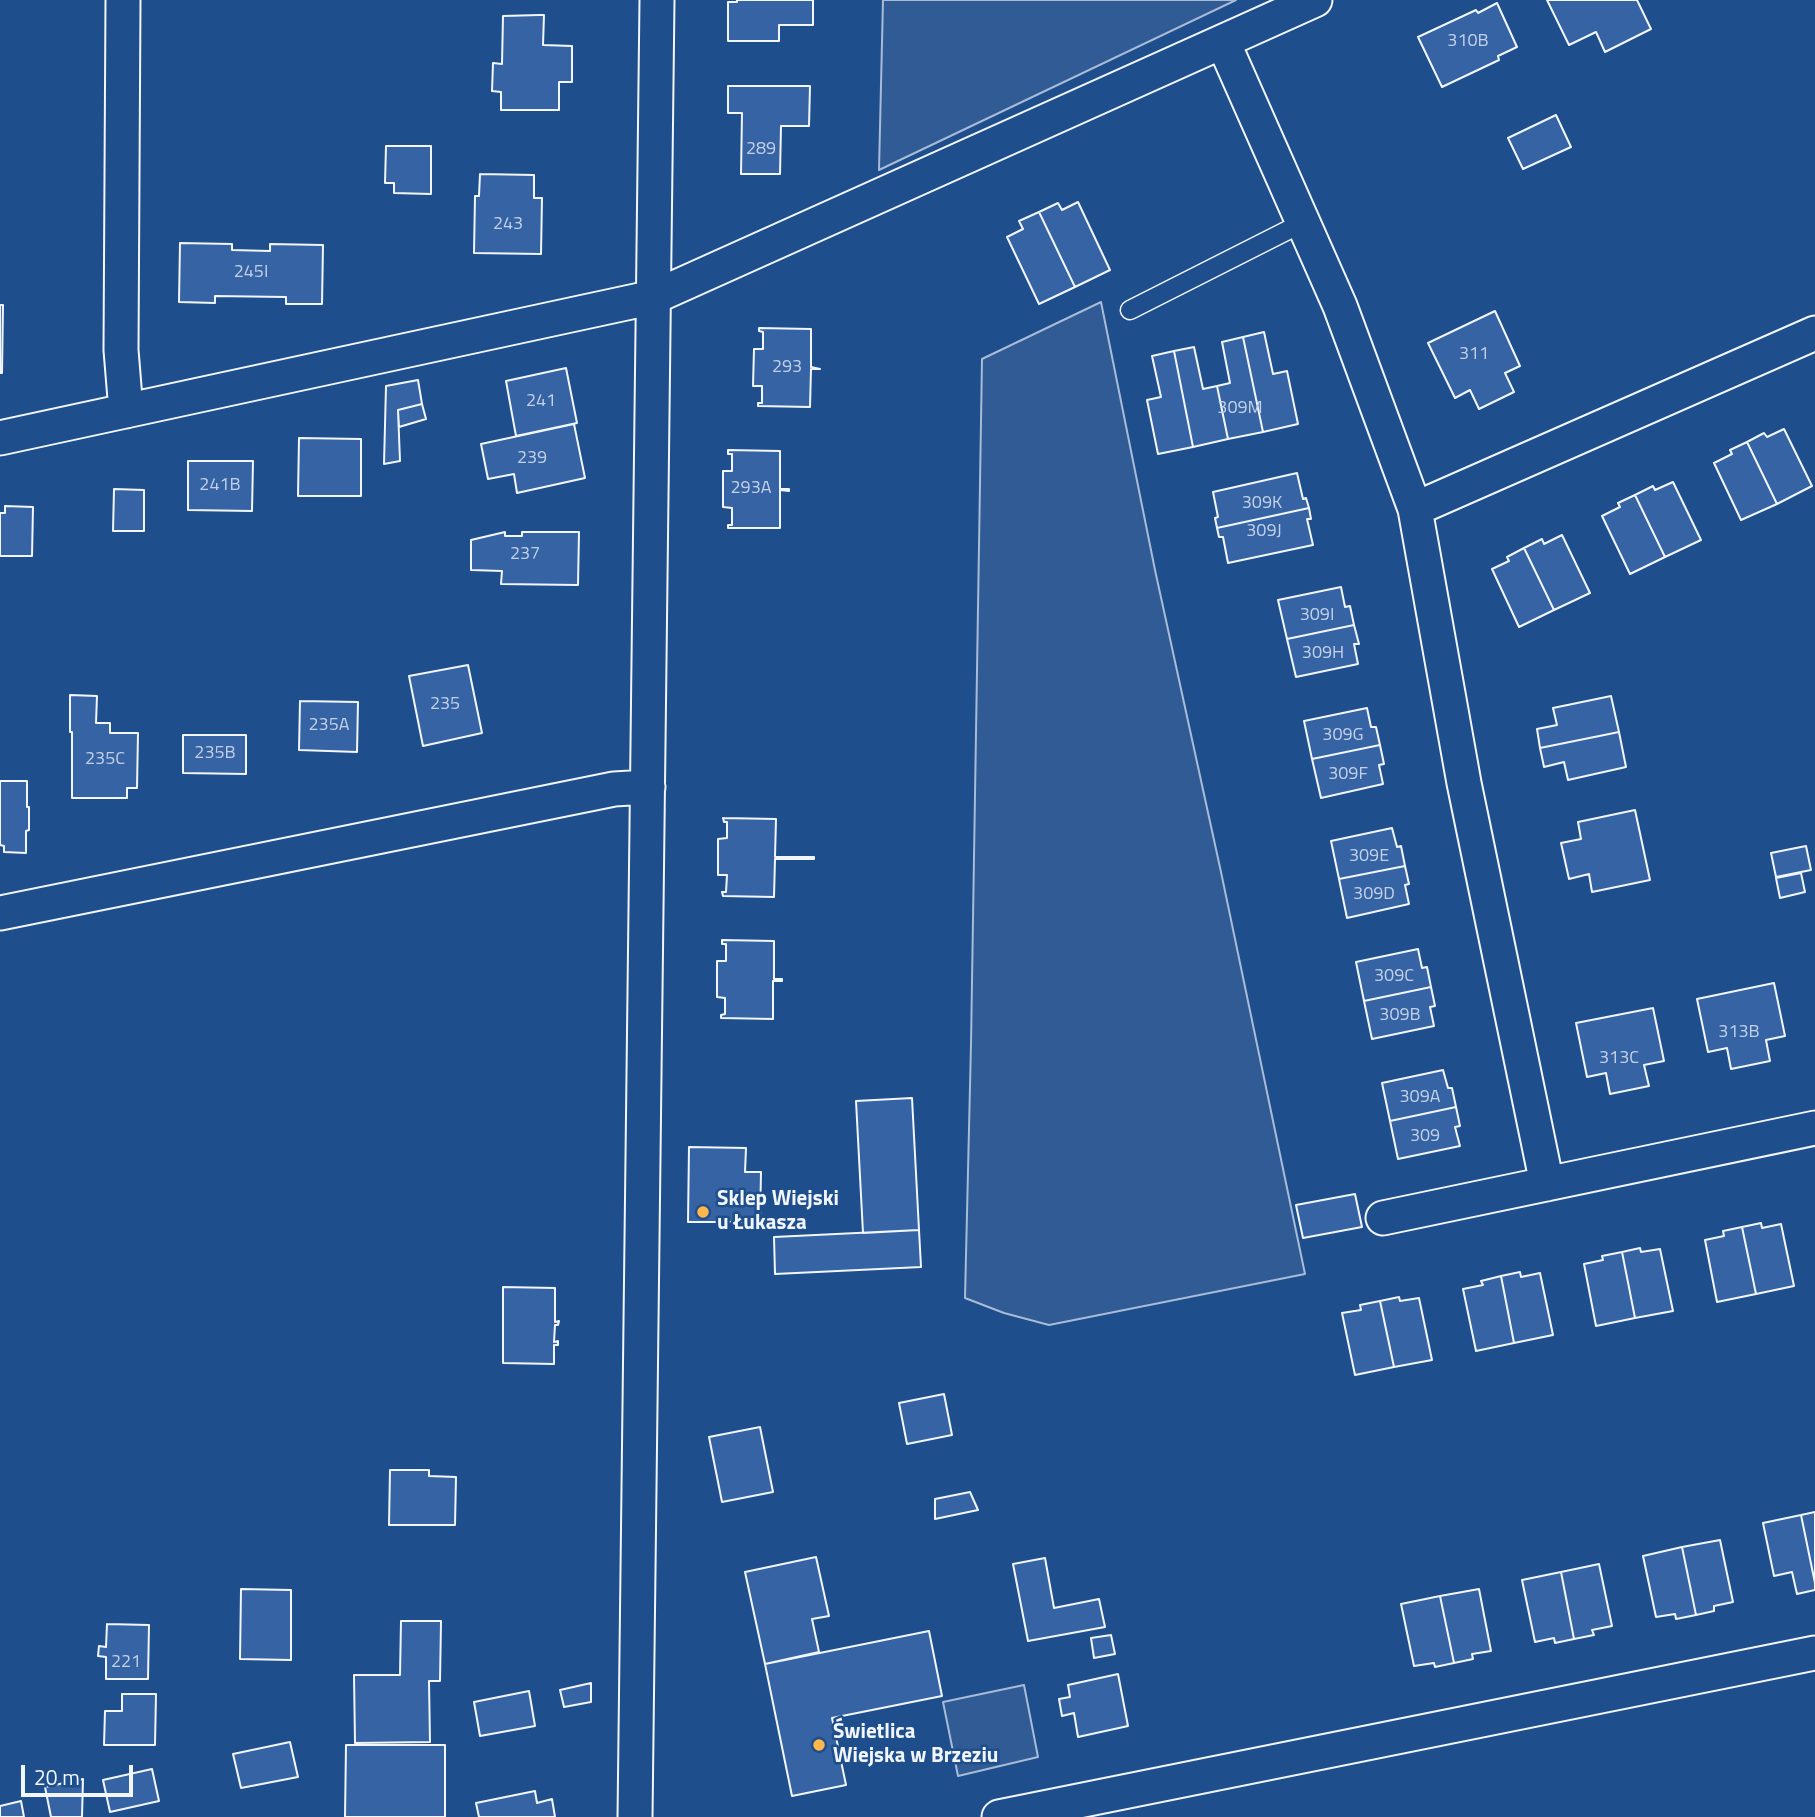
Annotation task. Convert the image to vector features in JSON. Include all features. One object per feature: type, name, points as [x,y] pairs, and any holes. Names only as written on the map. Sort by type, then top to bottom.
[{"type":"street","points":[[123,0],[121,350],[126,411]]},
{"type":"street","points":[[635,1817],[657,0]]},
{"type":"street","points":[[0,438],[654,297],[1315,0]]},
{"type":"street","points":[[1223,42],[1340,306],[1415,509],[1464,783],[1547,1184]]},
{"type":"street","points":[[1415,509],[1815,333]]},
{"type":"street","points":[[0,913],[600,792],[648,787]]},
{"type":"street","points":[[1382,1218],[1815,1128]]},
{"type":"street","points":[[999,1817],[1815,1653]]},
{"type":"lane","points":[[1130,310],[1304,222]]},
{"type":"shaded area","points":[[883,0],[1236,0],[879,170]]},
{"type":"shaded area","points":[[1101,302],[1155,570],[1305,1274],[1049,1325],[1004,1313],[965,1298],[982,359]]},
{"type":"shaded area","points":[[1024,1685],[1038,1757],[958,1776],[943,1702]]},
{"type":"building","points":[[813,0],[813,25],[779,25],[779,41],[728,41],[728,2]]},
{"type":"building","points":[[1547,0],[1637,0],[1651,29],[1605,52],[1596,32],[1569,45]]},
{"type":"building","points":[[1497,3],[1517,47],[1498,56],[1499,60],[1442,87],[1418,37]]},
{"type":"building","points":[[544,15],[543,45],[572,46],[572,82],[559,82],[559,110],[501,110],[501,92],[492,91],[493,63],[502,64],[503,16]]},
{"type":"building","points":[[728,86],[810,86],[809,126],[781,126],[780,174],[741,174],[742,113],[728,113]]},
{"type":"building","points":[[1556,115],[1571,147],[1523,169],[1508,138]]},
{"type":"building","points":[[386,146],[431,146],[431,194],[394,193],[394,183],[385,183]]},
{"type":"building","points":[[480,174],[534,175],[534,198],[542,198],[541,254],[474,253],[475,196],[479,196]]},
{"type":"building","points":[[1078,202],[1110,270],[1075,287],[1039,212],[1058,203],[1062,210]]},
{"type":"building","points":[[1039,212],[1075,287],[1039,304],[1007,237],[1023,229],[1019,221]]},
{"type":"building","points":[[180,243],[232,244],[232,250],[270,251],[270,244],[323,245],[322,304],[286,304],[286,297],[215,296],[215,303],[179,302]]},
{"type":"building","points":[[0,305],[3,305],[2,373],[0,373]]},
{"type":"building","points":[[1495,311],[1520,366],[1505,373],[1514,392],[1479,409],[1470,390],[1455,398],[1428,343]]},
{"type":"building","points":[[759,328],[811,329],[811,367],[820,369],[811,369],[810,407],[758,406],[758,403],[762,403],[762,386],[753,386],[754,349],[763,349],[763,332],[759,331]]},
{"type":"building","points":[[1264,332],[1273,374],[1287,371],[1298,424],[1263,432],[1243,337]]},
{"type":"building","points":[[1243,337],[1263,432],[1228,439],[1217,386],[1230,383],[1222,342]]},
{"type":"building","points":[[1194,347],[1203,389],[1217,386],[1228,439],[1193,447],[1174,351]]},
{"type":"building","points":[[1174,351],[1193,447],[1158,454],[1147,400],[1161,397],[1152,356]]},
{"type":"building","points":[[566,368],[577,423],[516,436],[506,381]]},
{"type":"building","points":[[418,380],[422,404],[398,410],[400,461],[384,464],[386,386]]},
{"type":"building","points":[[422,404],[426,419],[399,427],[398,410]]},
{"type":"building","points":[[574,424],[585,478],[517,493],[514,474],[488,479],[481,444]]},
{"type":"building","points":[[1784,429],[1812,486],[1777,504],[1747,442],[1764,433],[1767,437]]},
{"type":"building","points":[[299,438],[361,439],[361,496],[298,496]]},
{"type":"building","points":[[1747,442],[1777,504],[1741,520],[1714,463],[1732,454],[1730,450]]},
{"type":"building","points":[[728,450],[780,451],[780,489],[789,491],[780,490],[780,528],[728,528],[728,525],[732,525],[732,508],[723,507],[723,471],[732,471],[732,454],[728,454]]},
{"type":"building","points":[[188,461],[253,461],[252,511],[188,510]]},
{"type":"building","points":[[1297,473],[1303,499],[1306,498],[1309,508],[1217,528],[1215,518],[1218,517],[1213,492]]},
{"type":"building","points":[[1673,482],[1701,540],[1665,557],[1635,495],[1653,486],[1655,490]]},
{"type":"building","points":[[114,489],[144,490],[144,531],[113,531]]},
{"type":"building","points":[[1635,495],[1665,557],[1630,574],[1602,516],[1620,507],[1618,503]]},
{"type":"building","points":[[5,506],[33,507],[32,556],[0,556],[0,513],[5,513]]},
{"type":"building","points":[[1309,508],[1311,519],[1307,519],[1313,545],[1228,563],[1223,537],[1219,537],[1217,528]]},
{"type":"building","points":[[505,532],[505,536],[522,536],[522,532],[579,532],[578,585],[501,584],[502,571],[471,570],[471,540]]},
{"type":"building","points":[[1562,535],[1590,593],[1554,610],[1524,548],[1542,539],[1544,544]]},
{"type":"building","points":[[1524,548],[1554,610],[1519,627],[1492,569],[1509,561],[1507,557]]},
{"type":"building","points":[[1341,587],[1345,607],[1350,606],[1354,625],[1287,639],[1278,600]]},
{"type":"building","points":[[1354,625],[1359,644],[1354,644],[1358,664],[1296,677],[1287,639]]},
{"type":"building","points":[[468,665],[482,733],[423,746],[409,676]]},
{"type":"building","points":[[70,695],[97,696],[96,723],[110,723],[110,733],[138,733],[137,788],[127,788],[127,798],[72,798]]},
{"type":"building","points":[[1611,696],[1619,732],[1540,748],[1537,729],[1557,725],[1553,708]]},
{"type":"building","points":[[300,701],[358,702],[357,752],[299,750]]},
{"type":"building","points":[[1367,708],[1371,727],[1376,727],[1380,745],[1312,759],[1304,721]]},
{"type":"building","points":[[1619,732],[1626,767],[1568,780],[1564,762],[1544,767],[1540,748]]},
{"type":"building","points":[[183,735],[246,735],[246,774],[183,773]]},
{"type":"building","points":[[1380,745],[1384,764],[1379,765],[1383,784],[1321,798],[1312,759]]},
{"type":"building","points":[[0,781],[27,781],[29,830],[26,831],[26,853],[4,852],[4,846],[0,845]]},
{"type":"building","points":[[1635,810],[1650,880],[1592,892],[1589,874],[1569,879],[1561,843],[1581,839],[1578,822]]},
{"type":"building","points":[[723,818],[776,819],[775,857],[814,859],[775,859],[774,897],[723,896],[722,892],[726,892],[727,875],[718,875],[718,839],[727,838],[727,822],[724,822]]},
{"type":"building","points":[[1392,828],[1397,847],[1401,846],[1405,866],[1339,879],[1331,841]]},
{"type":"building","points":[[1806,846],[1811,870],[1776,877],[1771,853]]},
{"type":"building","points":[[1405,866],[1409,904],[1347,918],[1339,879]]},
{"type":"building","points":[[1801,873],[1805,892],[1780,898],[1776,878]]},
{"type":"building","points":[[722,940],[774,941],[774,979],[782,981],[773,981],[773,1019],[721,1018],[721,1015],[725,1014],[725,998],[717,997],[717,961],[726,961],[726,944],[722,944]]},
{"type":"building","points":[[1418,949],[1422,968],[1427,967],[1431,987],[1364,1001],[1356,962]]},
{"type":"building","points":[[1774,983],[1785,1036],[1766,1040],[1770,1061],[1731,1069],[1727,1048],[1708,1052],[1697,999]]},
{"type":"building","points":[[1431,987],[1435,1006],[1430,1007],[1434,1026],[1372,1039],[1364,1001]]},
{"type":"building","points":[[1653,1008],[1664,1061],[1644,1065],[1649,1086],[1610,1094],[1606,1073],[1587,1077],[1576,1023]]},
{"type":"building","points":[[1443,1070],[1448,1088],[1452,1088],[1456,1107],[1390,1121],[1382,1083]]},
{"type":"building","points":[[912,1098],[919,1230],[863,1233],[856,1101]]},
{"type":"building","points":[[1456,1107],[1460,1126],[1455,1127],[1460,1146],[1398,1159],[1390,1121]]},
{"type":"building","points":[[689,1147],[746,1148],[745,1172],[761,1172],[760,1222],[688,1222]]},
{"type":"building","points":[[1355,1194],[1362,1227],[1303,1238],[1296,1205]]},
{"type":"building","points":[[1761,1223],[1762,1228],[1781,1224],[1794,1286],[1756,1294],[1742,1227]]},
{"type":"building","points":[[1742,1227],[1756,1294],[1717,1302],[1705,1240],[1724,1236],[1723,1231]]},
{"type":"building","points":[[919,1230],[921,1267],[775,1274],[774,1237]]},
{"type":"building","points":[[1640,1248],[1641,1252],[1660,1249],[1673,1311],[1635,1318],[1622,1252]]},
{"type":"building","points":[[1622,1252],[1635,1318],[1596,1326],[1584,1264],[1603,1260],[1602,1256]]},
{"type":"building","points":[[1520,1272],[1521,1277],[1540,1273],[1553,1335],[1514,1343],[1501,1276]]},
{"type":"building","points":[[1501,1276],[1514,1343],[1476,1351],[1463,1289],[1483,1285],[1481,1281]]},
{"type":"building","points":[[503,1287],[555,1288],[555,1322],[559,1321],[558,1325],[555,1325],[554,1342],[558,1341],[558,1345],[554,1345],[554,1364],[503,1363]]},
{"type":"building","points":[[1399,1297],[1400,1301],[1419,1298],[1432,1360],[1394,1367],[1380,1301]]},
{"type":"building","points":[[1380,1301],[1394,1367],[1355,1375],[1342,1313],[1361,1310],[1360,1305]]},
{"type":"building","points":[[944,1394],[952,1435],[907,1444],[899,1403]]},
{"type":"building","points":[[760,1427],[773,1492],[722,1502],[709,1437]]},
{"type":"building","points":[[390,1470],[429,1470],[429,1476],[456,1477],[455,1525],[389,1525]]},
{"type":"building","points":[[970,1492],[978,1510],[935,1519],[935,1499]]},
{"type":"building","points":[[1815,1512],[1815,1583],[1801,1515]]},
{"type":"building","points":[[1801,1515],[1815,1590],[1797,1594],[1792,1572],[1774,1576],[1763,1523]]},
{"type":"building","points":[[1720,1540],[1733,1602],[1714,1606],[1714,1611],[1696,1615],[1682,1547]]},
{"type":"building","points":[[1682,1547],[1696,1615],[1676,1619],[1675,1614],[1656,1617],[1643,1556]]},
{"type":"building","points":[[816,1557],[829,1616],[812,1619],[819,1652],[765,1664],[745,1572]]},
{"type":"building","points":[[1045,1558],[1054,1608],[1099,1599],[1105,1627],[1028,1641],[1013,1564]]},
{"type":"building","points":[[1599,1564],[1612,1626],[1592,1630],[1594,1635],[1574,1639],[1561,1572]]},
{"type":"building","points":[[1561,1572],[1574,1639],[1555,1643],[1554,1638],[1535,1642],[1522,1580]]},
{"type":"building","points":[[241,1589],[291,1590],[291,1660],[240,1659]]},
{"type":"building","points":[[1479,1589],[1491,1651],[1472,1654],[1473,1659],[1454,1663],[1440,1596]]},
{"type":"building","points":[[1440,1596],[1454,1663],[1435,1667],[1434,1663],[1414,1666],[1401,1604]]},
{"type":"building","points":[[401,1621],[441,1621],[440,1681],[429,1681],[430,1742],[355,1743],[354,1675],[400,1675]]},
{"type":"building","points":[[107,1624],[149,1625],[148,1679],[106,1679],[106,1657],[98,1656],[99,1646],[106,1647]]},
{"type":"building","points":[[929,1631],[942,1696],[832,1718],[846,1785],[792,1796],[765,1664]]},
{"type":"building","points":[[1111,1635],[1115,1654],[1094,1658],[1091,1638]]},
{"type":"building","points":[[1118,1674],[1128,1726],[1078,1737],[1074,1713],[1062,1716],[1059,1699],[1070,1697],[1068,1685]]},
{"type":"building","points":[[591,1683],[591,1702],[564,1707],[560,1690]]},
{"type":"building","points":[[529,1691],[535,1726],[480,1736],[474,1702]]},
{"type":"building","points":[[122,1694],[156,1694],[155,1745],[104,1745],[105,1711],[122,1711]]},
{"type":"building","points":[[290,1742],[298,1777],[241,1788],[233,1754]]},
{"type":"building","points":[[346,1745],[445,1745],[445,1817],[345,1817]]},
{"type":"building","points":[[152,1769],[159,1801],[110,1812],[103,1780]]},
{"type":"building","points":[[83,1779],[82,1817],[51,1817],[45,1787]]},
{"type":"building","points":[[535,1791],[537,1803],[552,1799],[555,1817],[479,1817],[476,1803]]},
{"type":"building","points":[[21,1801],[24,1817],[0,1817],[0,1806]]},
{"type":"place","name":"Sklep Wiejski u Łukasza","points":[[703,1212]]},
{"type":"place","name":"Świetlica Wiejska w Brzeziu","points":[[819,1745]]}]
